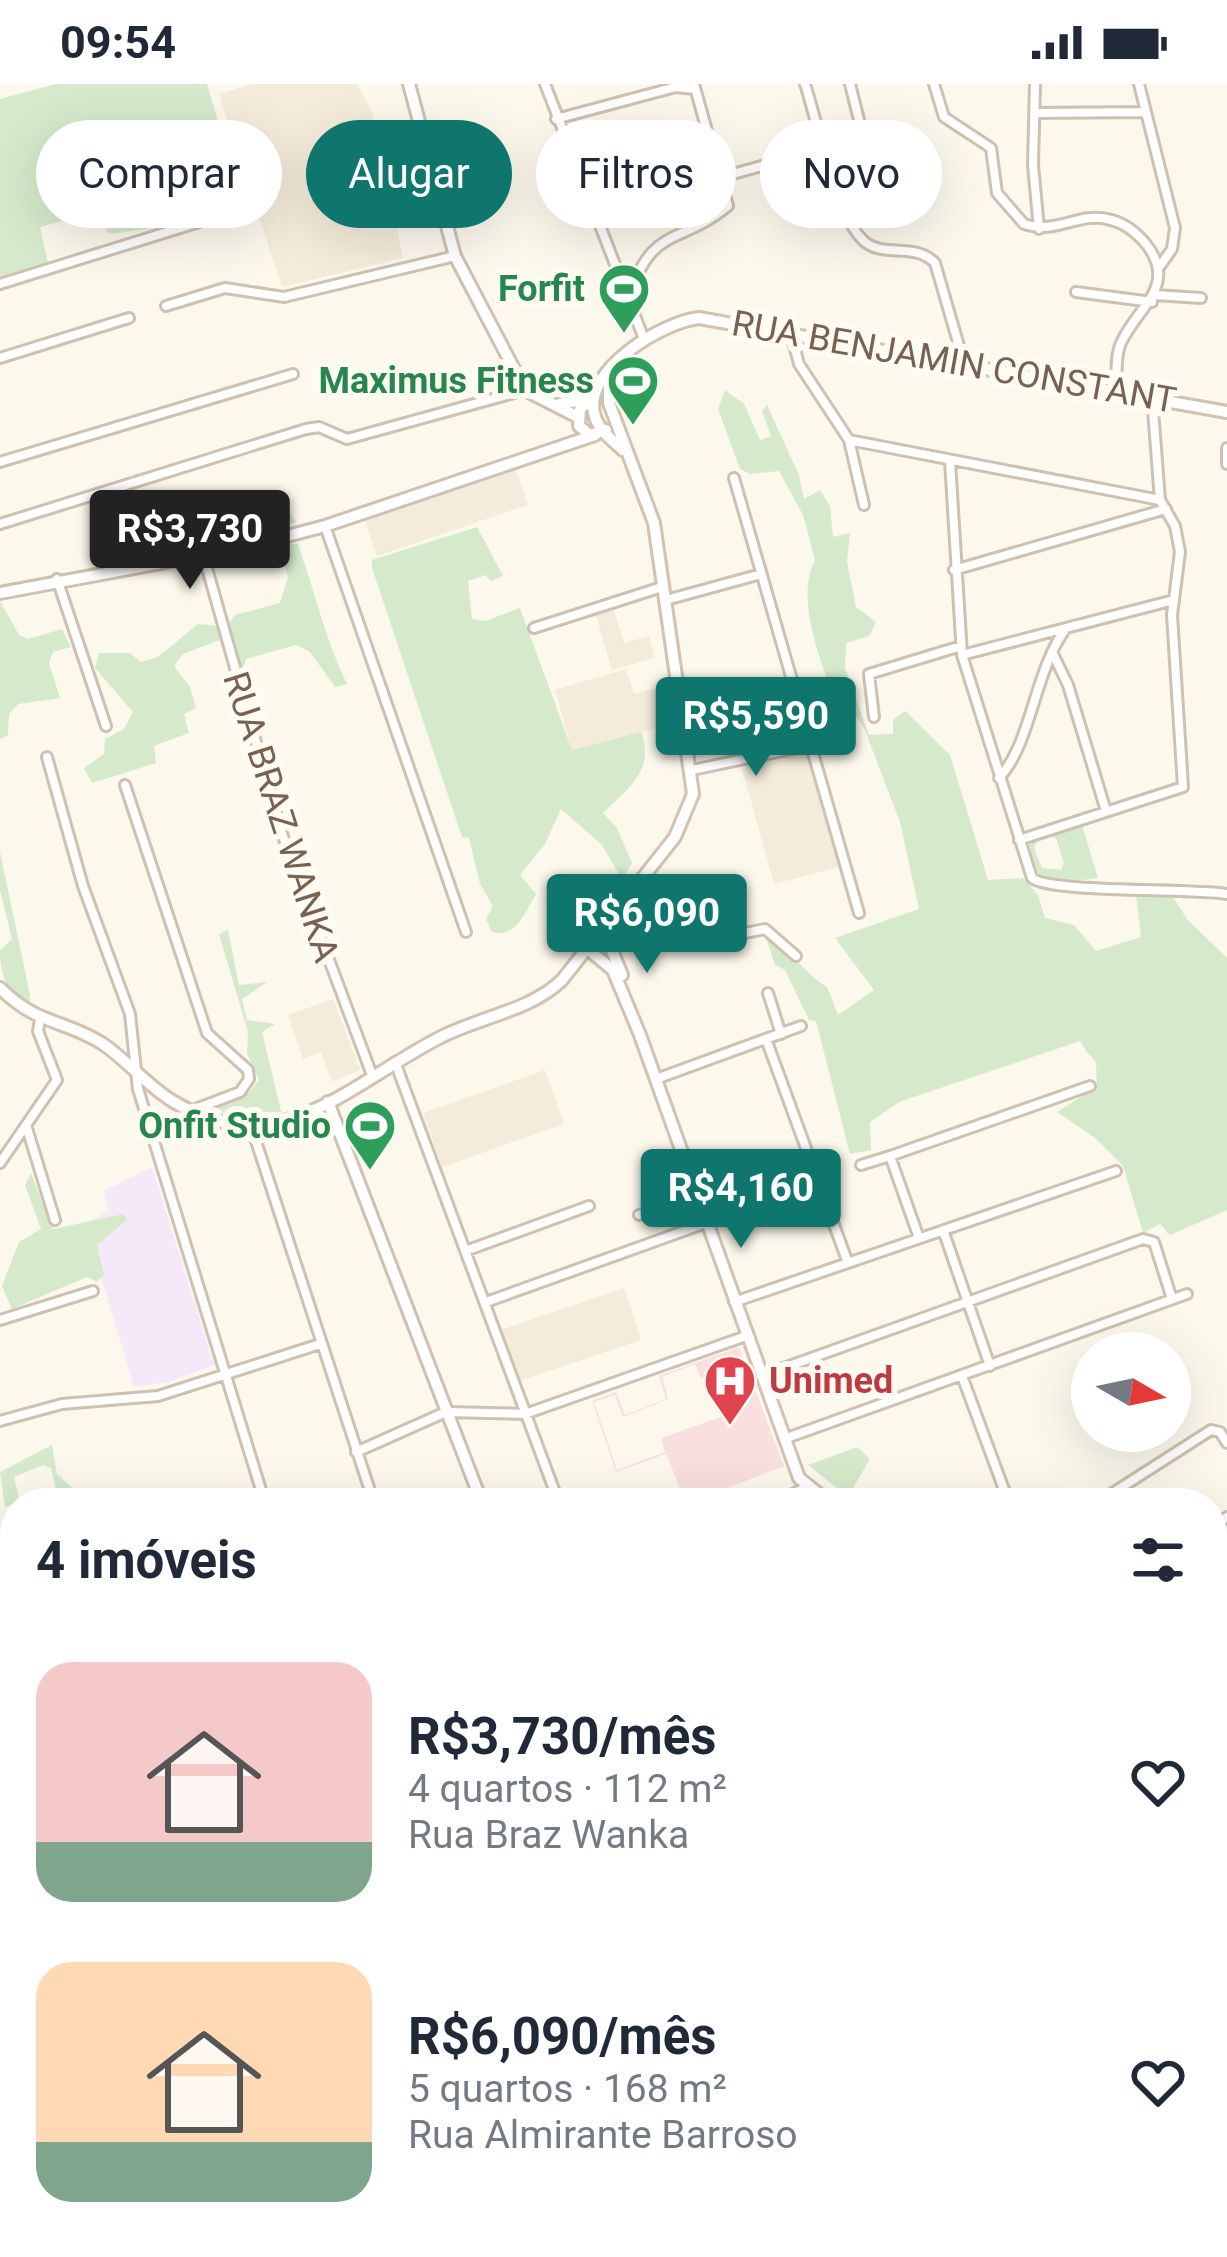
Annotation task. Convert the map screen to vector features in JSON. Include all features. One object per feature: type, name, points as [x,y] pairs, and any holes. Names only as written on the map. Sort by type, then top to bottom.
[{"type":"main road","points":[[409,84],[455,256],[525,390],[626,452]]},
{"type":"main road","name":"RUA BENJAMIN CONSTANT","points":[[566,445],[621,359],[673,322],[699,318],[1227,412]]},
{"type":"main road","points":[[0,988],[40,1020],[97,1041],[136,1075],[190,1111],[252,1129],[281,1124],[471,1022],[541,996],[589,950],[686,819],[692,770],[649,503],[609,403],[609,386],[621,359]]},
{"type":"main road","points":[[556,405],[594,397],[609,403]]},
{"type":"main road","points":[[594,397],[600,434]]},
{"type":"main road","points":[[0,593],[326,526],[600,434],[614,419]]},
{"type":"main road","points":[[604,931],[746,1336],[807,1488]]},
{"type":"main road","points":[[589,950],[613,970],[640,1035]]},
{"type":"main road","points":[[328,1102],[476,1488]]},
{"type":"street","points":[[545,84],[556,119],[694,86],[704,120]]},
{"type":"street","points":[[806,84],[817,120]]},
{"type":"street","points":[[850,84],[859,120]]},
{"type":"street","points":[[934,84],[944,117],[984,141],[996,155],[994,184],[1004,204],[1024,224],[1040,229],[1106,219],[1132,230],[1160,268]]},
{"type":"street","points":[[1035,84],[1040,229]]},
{"type":"street","points":[[1116,390],[1119,347],[1153,298],[1175,228],[1139,84]]},
{"type":"street","points":[[1034,113],[1145,112]]},
{"type":"street","points":[[0,284],[180,228]]},
{"type":"street","points":[[599,228],[644,339]]},
{"type":"street","points":[[627,303],[638,271],[661,239],[683,228]]},
{"type":"street","points":[[859,228],[867,243],[912,250],[935,263],[964,363]]},
{"type":"street","points":[[166,306],[225,288],[284,297],[455,256]]},
{"type":"street","points":[[1076,292],[1201,298]]},
{"type":"street","points":[[0,358],[129,318]]},
{"type":"street","points":[[791,332],[798,362],[849,440],[864,505]]},
{"type":"street","points":[[0,462],[293,374]]},
{"type":"street","points":[[0,524],[307,429],[319,428],[346,439],[525,390]]},
{"type":"street","points":[[1019,841],[1181,792],[1174,600],[1180,552],[1164,504],[1152,397]]},
{"type":"street","points":[[849,440],[1164,504]]},
{"type":"street","points":[[1227,448],[1227,464]]},
{"type":"street","points":[[950,461],[962,651],[1032,878],[1046,887],[1165,886],[1227,894]]},
{"type":"street","points":[[734,478],[859,913]]},
{"type":"street","points":[[954,570],[1164,504]]},
{"type":"street","points":[[326,526],[466,932]]},
{"type":"street","name":"RUA BRAZ WANKA","points":[[203,554],[281,831],[372,1076]]},
{"type":"street","points":[[534,628],[761,574]]},
{"type":"street","points":[[57,579],[106,726]]},
{"type":"street","points":[[874,717],[869,674],[1174,600]]},
{"type":"street","points":[[999,778],[1065,630]]},
{"type":"street","points":[[1052,652],[1068,685],[1106,811]]},
{"type":"street","points":[[692,770],[811,745]]},
{"type":"street","points":[[47,757],[82,886],[130,1014],[136,1075],[260,1488]]},
{"type":"street","points":[[125,785],[203,1023],[213,1040],[248,1070],[250,1079],[240,1092],[202,1102],[190,1111]]},
{"type":"street","points":[[643,879],[689,937],[711,940],[765,929],[796,956]]},
{"type":"street","points":[[768,993],[781,1034]]},
{"type":"street","points":[[0,1162],[57,1080],[38,1031],[40,1020]]},
{"type":"street","points":[[655,1079],[802,1026]]},
{"type":"street","points":[[766,1039],[848,1263]]},
{"type":"street","points":[[395,1062],[553,1488]]},
{"type":"street","points":[[860,1165],[1090,1085]]},
{"type":"street","points":[[26,1125],[55,1220]]},
{"type":"street","points":[[252,1129],[369,1488]]},
{"type":"street","points":[[890,1156],[920,1238]]},
{"type":"street","points":[[734,1302],[1117,1171]]},
{"type":"street","points":[[639,1215],[696,1195]]},
{"type":"street","points":[[468,1250],[589,1206]]},
{"type":"street","points":[[487,1302],[706,1223]]},
{"type":"street","points":[[943,1230],[990,1366]]},
{"type":"street","points":[[761,1376],[1143,1239],[1154,1242],[1172,1300]]},
{"type":"street","points":[[0,1320],[93,1292]]},
{"type":"street","points":[[784,1438],[1187,1294]]},
{"type":"street","points":[[356,1452],[446,1412],[525,1414],[746,1336]]},
{"type":"street","points":[[0,1421],[62,1405],[158,1396],[320,1344]]},
{"type":"street","points":[[962,1376],[1003,1488]]},
{"type":"street","points":[[1121,1488],[1216,1430],[1227,1444]]},
{"type":"shaded area","points":[[253,84],[357,84],[374,120],[306,120],[306,228],[397,228],[403,258],[282,287],[263,228],[282,228],[282,120],[227,120],[219,94]]},
{"type":"shaded area","points":[[515,467],[528,505],[377,556],[364,518]]},
{"type":"shaded area","points":[[614,610],[624,643],[649,636],[655,658],[612,670],[596,615]]},
{"type":"shaded area","points":[[626,669],[634,694],[667,685],[673,724],[572,750],[555,690]]},
{"type":"shaded area","points":[[806,753],[839,867],[774,884],[742,768]]},
{"type":"shaded area","points":[[333,999],[360,1070],[332,1082],[321,1052],[303,1059],[288,1015]]},
{"type":"shaded area","points":[[545,1070],[564,1124],[442,1167],[423,1113]]},
{"type":"shaded area","points":[[152,1167],[214,1365],[169,1382],[134,1387],[85,1224],[109,1210],[104,1191]]},
{"type":"shaded area","points":[[624,1288],[641,1340],[519,1381],[501,1330]]},
{"type":"shaded area","name":"Unimed","points":[[739,1347],[784,1466],[728,1488],[680,1488],[666,1454],[616,1472],[592,1401],[616,1392],[625,1415],[666,1399],[659,1376]],"holes":[[[695,1364],[701,1378],[716,1373],[729,1414],[661,1438],[665,1452],[617,1470],[594,1402],[615,1395],[623,1417],[668,1399],[662,1377]]]},
{"type":"green space","points":[[56,84],[207,84],[218,120],[36,120],[36,228],[40,228],[48,263],[0,277],[0,99]]},
{"type":"green space","points":[[106,228],[148,229],[108,234]]},
{"type":"green space","points":[[725,390],[744,404],[760,440],[771,436],[762,411],[767,405],[799,475],[804,499],[820,490],[830,506],[833,537],[850,533],[847,562],[856,607],[876,622],[869,636],[846,643],[845,668],[869,735],[893,734],[893,720],[905,711],[950,755],[988,880],[1023,878],[1038,895],[1045,918],[1074,925],[1096,951],[1141,937],[1136,895],[1171,894],[1187,919],[1227,958],[1227,1210],[1170,1235],[1160,1224],[1143,1233],[1123,1166],[1095,1138],[1057,1112],[1097,1087],[1096,1062],[1080,1041],[899,1102],[870,1122],[871,1150],[850,1154],[816,1021],[809,1020],[785,970],[775,965],[766,938],[827,987],[838,1015],[874,990],[835,938],[919,909],[900,822],[864,728],[837,698],[816,645],[808,608],[815,560],[803,515],[779,471],[750,474],[740,469],[718,409]]},
{"type":"green space","points":[[265,508],[287,508],[296,522],[260,538],[228,539],[221,523]]},
{"type":"green space","points":[[477,527],[503,576],[468,581],[472,619],[485,621],[520,608],[572,750],[641,732],[645,757],[637,777],[603,813],[617,828],[632,863],[622,879],[602,845],[561,809],[545,844],[520,875],[536,894],[514,928],[500,933],[492,932],[486,919],[493,906],[480,884],[469,838],[462,837],[372,568],[372,560]]},
{"type":"green space","points":[[298,544],[347,684],[335,687],[310,652],[296,645],[246,659],[242,670],[262,729],[256,732],[227,626],[235,615],[280,603],[288,577],[279,549]]},
{"type":"green space","points":[[0,601],[19,635],[28,639],[62,629],[71,647],[53,652],[49,663],[60,698],[18,704],[9,714],[8,735],[0,739]]},
{"type":"green space","points":[[198,624],[219,626],[223,639],[183,654],[174,666],[190,687],[196,708],[184,714],[189,733],[154,746],[156,763],[92,783],[84,768],[104,754],[105,739],[124,729],[133,712],[95,668],[99,653],[130,653],[141,662],[158,657]]},
{"type":"green space","points":[[1082,825],[1098,878],[1059,883],[1039,876],[1029,845],[1038,839],[1034,848],[1042,868],[1061,870],[1064,863],[1056,838],[1046,836]]},
{"type":"green space","points":[[0,852],[29,1004],[10,989],[1,966],[0,950],[12,939],[0,890]]},
{"type":"green space","points":[[228,930],[239,985],[267,982],[242,999],[247,1020],[275,1024],[262,1032],[282,1115],[236,1119],[214,1103],[249,1093],[259,1080],[247,1054],[248,1032],[219,934]]},
{"type":"green space","points":[[31,1173],[53,1229],[124,1214],[127,1220],[97,1245],[104,1275],[97,1282],[87,1277],[12,1309],[2,1286],[19,1242],[41,1229],[25,1185]]},
{"type":"green space","points":[[52,1445],[57,1474],[73,1488],[56,1488],[51,1468],[43,1465],[14,1477],[17,1488],[2,1488],[0,1472]]},
{"type":"green space","points":[[857,1447],[870,1459],[853,1488],[837,1488],[808,1465]]},
{"type":"place","name":"Forfit","points":[[624,335]]},
{"type":"place","name":"Maximus Fitness","points":[[633,427]]},
{"type":"place","name":"Onfit Studio","points":[[370,1172]]},
{"type":"place","name":"Unimed","points":[[730,1427]]}]
